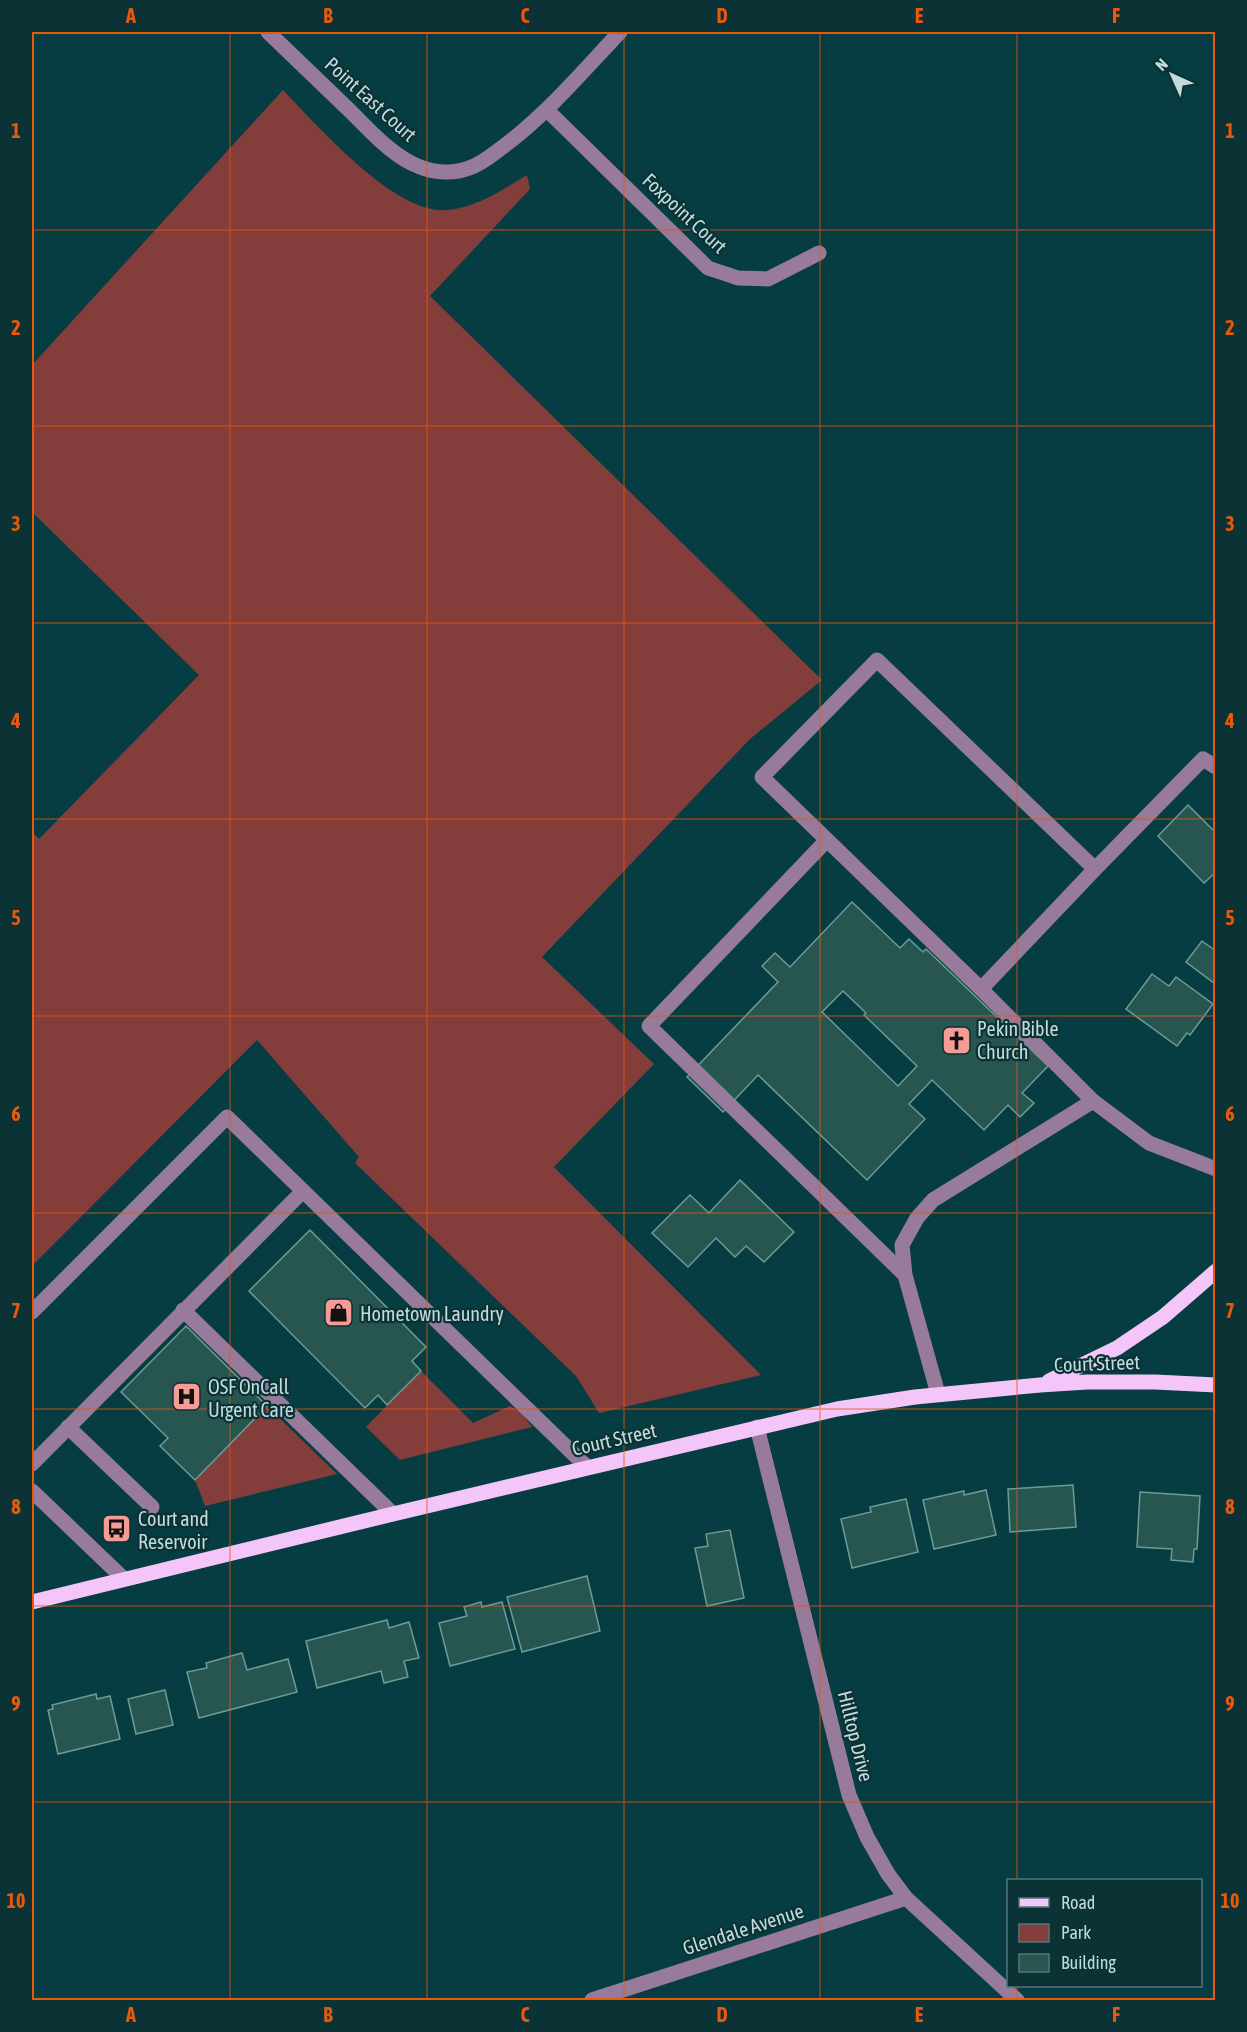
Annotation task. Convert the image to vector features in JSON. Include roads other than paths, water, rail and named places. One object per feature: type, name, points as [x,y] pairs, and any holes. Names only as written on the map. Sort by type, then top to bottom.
[{"type":"main road","points":[[1040,1385],[1117,1348],[1163,1317],[1215,1272]]},
{"type":"main road","name":"Court Street","points":[[32,1602],[837,1409],[938,1394],[1040,1385],[1155,1382],[1215,1384]]},
{"type":"street","name":"Point East Court","points":[[268,32],[376,136],[401,156],[434,171],[453,172],[470,168],[505,146],[547,110],[620,32]]},
{"type":"street","name":"Foxpoint Court","points":[[547,110],[708,268],[738,278],[768,279],[819,253]]},
{"type":"street","points":[[1095,869],[878,660],[762,777],[1093,1101],[1149,1143],[1215,1169]]},
{"type":"street","points":[[981,989],[1203,759],[1215,767]]},
{"type":"street","points":[[827,840],[649,1026],[904,1275]]},
{"type":"street","points":[[938,1394],[904,1275],[902,1245],[916,1218],[933,1200],[1093,1101]]},
{"type":"street","points":[[32,1312],[227,1117],[588,1467]]},
{"type":"street","points":[[32,1464],[303,1191]]},
{"type":"street","points":[[183,1310],[393,1514]]},
{"type":"street","points":[[68,1427],[152,1507]]},
{"type":"street","name":"Hilltop Drive","points":[[757,1427],[849,1795],[867,1837],[888,1874],[906,1898],[1017,2001]]},
{"type":"street","points":[[32,1491],[124,1579]]},
{"type":"street","name":"Glendale Avenue","points":[[592,2001],[906,1898]]},
{"type":"place","name":"Pekin Bible Church","points":[[956,1040]]},
{"type":"place","name":"Hometown Laundry","points":[[339,1313]]},
{"type":"place","name":"OSF OnCall Urgent Care","points":[[187,1397]]},
{"type":"place","name":"Court and Reservoir","points":[[117,1529]]}]
